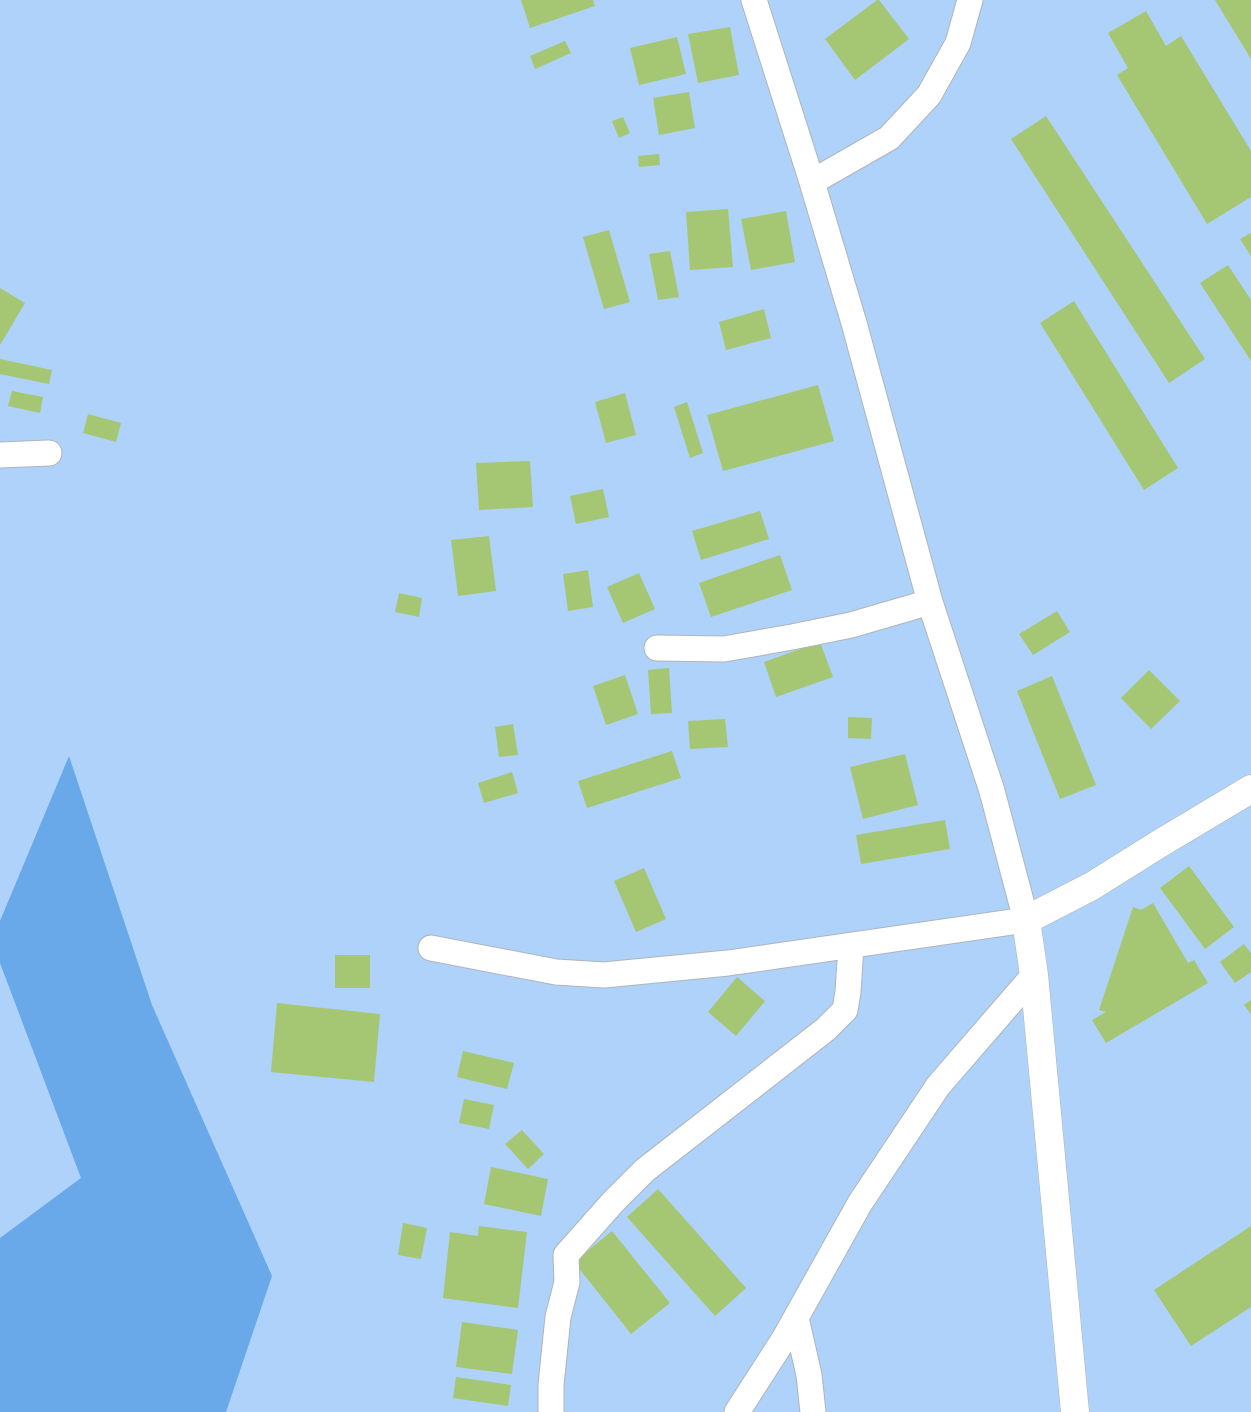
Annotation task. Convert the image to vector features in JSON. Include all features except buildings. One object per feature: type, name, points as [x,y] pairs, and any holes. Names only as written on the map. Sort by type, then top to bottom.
[{"type":"street","points":[[754,0],[812,182],[854,323],[930,602],[992,790],[1026,920],[1034,975],[1075,1412]]},
{"type":"street","points":[[812,182],[889,138],[929,95],[958,42],[970,0]]},
{"type":"street","points":[[0,456],[49,453]]},
{"type":"street","points":[[657,648],[734,648],[851,625],[930,602]]},
{"type":"street","points":[[431,948],[556,972],[604,975],[728,963],[1026,920],[1092,886],[1251,789]]},
{"type":"street","points":[[552,1412],[552,1385],[558,1317],[566,1282],[566,1255],[612,1202],[645,1170],[826,1029],[845,1010],[851,946]]},
{"type":"street","points":[[737,1412],[796,1318],[860,1203],[938,1086],[1034,975]]},
{"type":"street","points":[[796,1318],[809,1375],[813,1412]]},
{"type":"shaded area","points":[[0,0],[1251,0],[1251,1412],[0,1412]]},
{"type":"water","points":[[69,756],[152,1005],[272,1276],[226,1412],[0,1412],[0,1238],[81,1178],[0,963],[0,921]]}]
